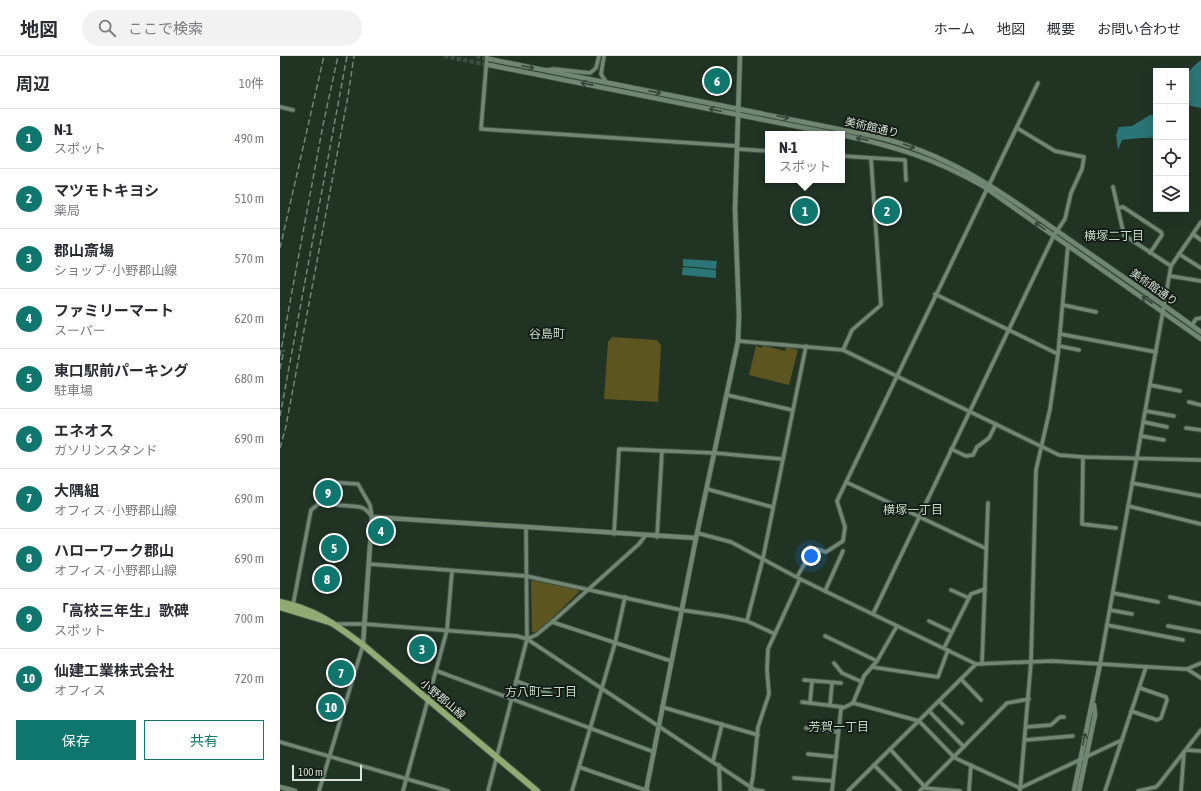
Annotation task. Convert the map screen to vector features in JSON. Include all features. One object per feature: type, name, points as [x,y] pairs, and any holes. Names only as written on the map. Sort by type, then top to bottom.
[{"type":"main road","name":"小野郡山線","points":[[280,602],[317,613],[335,624],[363,645],[537,791]]},
{"type":"main road","name":"小野郡山線","points":[[280,607],[300,612],[321,621],[335,624]]},
{"type":"street","points":[[546,71],[554,69],[590,73],[596,68],[599,56]]},
{"type":"street","points":[[604,56],[601,74],[606,82]]},
{"type":"street","points":[[579,767],[647,791],[658,726],[696,536],[738,341],[739,315],[735,210],[740,56]]},
{"type":"street","points":[[488,57],[482,129],[736,147],[765,151]]},
{"type":"street","name":"美術館通り","points":[[488,57],[546,71],[893,140],[943,159],[1057,230],[1165,305],[1201,332]]},
{"type":"street","name":"美術館通り","points":[[489,65],[820,131]]},
{"type":"street","points":[[750,791],[760,719],[769,694],[767,670],[768,649],[799,578],[810,547],[826,552],[843,541],[845,527],[837,501],[935,294],[1038,83]]},
{"type":"street","points":[[280,107],[293,110]]},
{"type":"street","points":[[873,614],[1054,235],[1065,219],[1071,193],[1082,169],[1084,157],[1055,151],[1017,128]]},
{"type":"street","name":"美術館通り","points":[[845,136],[910,152],[988,186],[1054,235],[1164,311],[1201,339]]},
{"type":"street","points":[[845,156],[905,160],[906,180]]},
{"type":"street","points":[[842,350],[852,330],[881,305],[871,158]]},
{"type":"street","points":[[1114,187],[1124,235],[1171,266]]},
{"type":"street","points":[[1118,208],[1123,207],[1161,232],[1162,235],[1150,253]]},
{"type":"street","points":[[1074,791],[1093,703],[1171,266],[1201,222]]},
{"type":"street","points":[[1193,234],[1201,240]]},
{"type":"street","points":[[1020,790],[1031,662],[1036,470],[1050,409],[1058,354],[1068,245]]},
{"type":"street","points":[[1179,254],[1201,268]]},
{"type":"street","points":[[1170,276],[1201,281]]},
{"type":"street","points":[[935,294],[1058,354]]},
{"type":"street","points":[[1063,305],[1096,312]]},
{"type":"street","points":[[1192,325],[1196,319],[1201,318]]},
{"type":"street","points":[[1060,334],[1156,352]]},
{"type":"street","points":[[738,341],[842,350],[1059,455],[1201,460]]},
{"type":"street","points":[[747,621],[763,558],[772,507],[806,346]]},
{"type":"street","points":[[1059,346],[1079,350]]},
{"type":"street","points":[[1150,385],[1180,390]]},
{"type":"street","points":[[727,395],[792,410]]},
{"type":"street","points":[[1189,402],[1201,405]]},
{"type":"street","points":[[1146,411],[1174,416]]},
{"type":"street","points":[[1144,422],[1166,427]]},
{"type":"street","points":[[952,449],[966,456],[973,455],[977,447],[989,438],[996,424]]},
{"type":"street","points":[[1186,428],[1201,430]]},
{"type":"street","points":[[1141,436],[1164,440]]},
{"type":"street","points":[[614,534],[619,449],[662,452],[715,453],[782,460]]},
{"type":"street","points":[[657,537],[662,452]]},
{"type":"street","points":[[1083,457],[1082,524],[1116,528]]},
{"type":"street","points":[[846,482],[985,548]]},
{"type":"street","points":[[319,791],[363,645],[372,517],[371,509],[360,486],[355,483],[326,483],[321,486],[319,491],[322,501],[328,504],[360,507],[366,510],[372,517],[657,537],[696,536],[731,542],[825,591],[976,664],[1031,662],[1187,669],[1201,663]]},
{"type":"street","points":[[1132,483],[1201,496]]},
{"type":"street","points":[[707,489],[772,507]]},
{"type":"street","points":[[293,605],[311,510],[322,501]]},
{"type":"street","points":[[982,664],[985,548],[988,503]]},
{"type":"street","points":[[1128,506],[1201,524]]},
{"type":"street","points":[[488,791],[527,639],[526,528]]},
{"type":"street","points":[[527,639],[536,635],[552,622],[639,544],[644,536]]},
{"type":"street","points":[[825,591],[843,551]]},
{"type":"street","points":[[369,564],[526,576],[682,610],[747,621],[775,634]]},
{"type":"street","points":[[402,791],[429,700],[447,630],[452,571]]},
{"type":"street","points":[[872,667],[938,677],[952,632],[971,594],[985,589]]},
{"type":"street","points":[[952,590],[969,598]]},
{"type":"street","points":[[1113,593],[1158,602]]},
{"type":"street","points":[[572,791],[615,643],[625,597]]},
{"type":"street","points":[[1170,597],[1201,604]]},
{"type":"street","points":[[1110,610],[1132,614]]},
{"type":"street","points":[[552,622],[671,661]]},
{"type":"street","points":[[929,622],[952,632]]},
{"type":"street","points":[[335,624],[365,624],[447,630],[517,636],[527,639],[751,787],[763,791]]},
{"type":"street","points":[[1107,625],[1183,640]]},
{"type":"street","points":[[853,703],[864,676],[877,661],[898,626]]},
{"type":"street","points":[[1168,626],[1201,632]]},
{"type":"street","points":[[825,636],[877,661]]},
{"type":"street","points":[[834,663],[842,673],[862,682]]},
{"type":"street","points":[[848,791],[976,664]]},
{"type":"street","points":[[1105,791],[1146,667]]},
{"type":"street","points":[[1187,669],[1201,678]]},
{"type":"street","points":[[437,671],[654,752]]},
{"type":"street","points":[[961,679],[982,700]]},
{"type":"street","points":[[804,680],[841,683]]},
{"type":"street","points":[[516,681],[551,694]]},
{"type":"street","points":[[810,703],[812,681]]},
{"type":"street","points":[[830,705],[832,683]]},
{"type":"street","points":[[1131,711],[1157,720],[1161,718],[1167,700],[1166,697],[1140,688]]},
{"type":"street","points":[[920,791],[1007,703],[1029,699]]},
{"type":"street","points":[[939,701],[962,723]]},
{"type":"street","points":[[802,702],[842,707],[853,703],[919,721],[954,756],[1020,790]]},
{"type":"street","points":[[1079,791],[1095,714],[1093,703]]},
{"type":"street","points":[[662,707],[758,735]]},
{"type":"street","points":[[832,791],[842,707]]},
{"type":"street","points":[[929,711],[964,747]]},
{"type":"street","points":[[1026,727],[1047,726],[1064,717]]},
{"type":"street","points":[[713,761],[722,724]]},
{"type":"street","points":[[806,728],[838,732]]},
{"type":"street","points":[[1138,791],[1156,787],[1201,730]]},
{"type":"street","points":[[1025,740],[1072,736]]},
{"type":"street","points":[[1020,790],[1122,740]]},
{"type":"street","points":[[280,742],[448,791]]},
{"type":"street","points":[[890,749],[924,787],[960,791]]},
{"type":"street","points":[[1185,751],[1201,751]]},
{"type":"street","points":[[1181,791],[1185,751]]},
{"type":"street","points":[[808,754],[836,756]]},
{"type":"street","points":[[719,765],[720,791]]},
{"type":"street","points":[[874,765],[900,791]]},
{"type":"street","points":[[969,791],[971,765]]},
{"type":"street","points":[[794,778],[833,781]]},
{"type":"street","points":[[280,786],[295,791]]},
{"type":"shaded area","points":[[612,337],[657,340],[661,345],[658,402],[604,399],[608,342]]},
{"type":"shaded area","points":[[762,345],[785,351],[786,347],[798,350],[789,385],[749,375],[756,346],[762,348]]},
{"type":"shaded area","points":[[532,580],[579,590],[579,592],[537,633],[532,632]]},
{"type":"water","points":[[1201,60],[1201,108],[1189,106],[1189,72]]},
{"type":"water","points":[[1150,115],[1153,116],[1153,138],[1122,140],[1118,150],[1116,135],[1119,127],[1132,126]]},
{"type":"water","points":[[683,259],[717,261],[716,269],[683,266]]},
{"type":"water","points":[[683,267],[716,270],[716,278],[682,275]]},
{"type":"tunnel","points":[[444,56],[489,65]]},
{"type":"tunnel","points":[[476,56],[489,59]]},
{"type":"railway","points":[[280,248],[324,56]]},
{"type":"railway","points":[[280,356],[323,125],[338,56]]},
{"type":"railway","points":[[280,416],[347,56]]},
{"type":"railway","points":[[280,448],[286,426],[348,96],[354,56]]},
{"type":"railway","points":[[280,369],[284,350]]},
{"type":"place","name":"エネオス","points":[[717,81]]},
{"type":"place","name":"N-1","points":[[805,211]]},
{"type":"place","name":"マツモトキヨシ","points":[[887,211]]},
{"type":"place","name":"「高校三年生」歌碑","points":[[328,493]]},
{"type":"place","name":"ファミリーマート","points":[[381,531]]},
{"type":"place","name":"東口駅前パーキング","points":[[334,548]]},
{"type":"place","name":"ハローワーク郡山","points":[[327,579]]},
{"type":"place","name":"郡山斎場","points":[[422,649]]},
{"type":"place","name":"大隅組","points":[[341,673]]},
{"type":"place","name":"仙建工業株式会社","points":[[331,707]]},
{"type":"district","name":"横塚二丁目","points":[[1114,236]]},
{"type":"district","name":"谷島町","points":[[547,334]]},
{"type":"district","name":"横塚一丁目","points":[[913,510]]},
{"type":"district","name":"方八町二丁目","points":[[541,692]]},
{"type":"district","name":"芳賀一丁目","points":[[839,727]]}]
